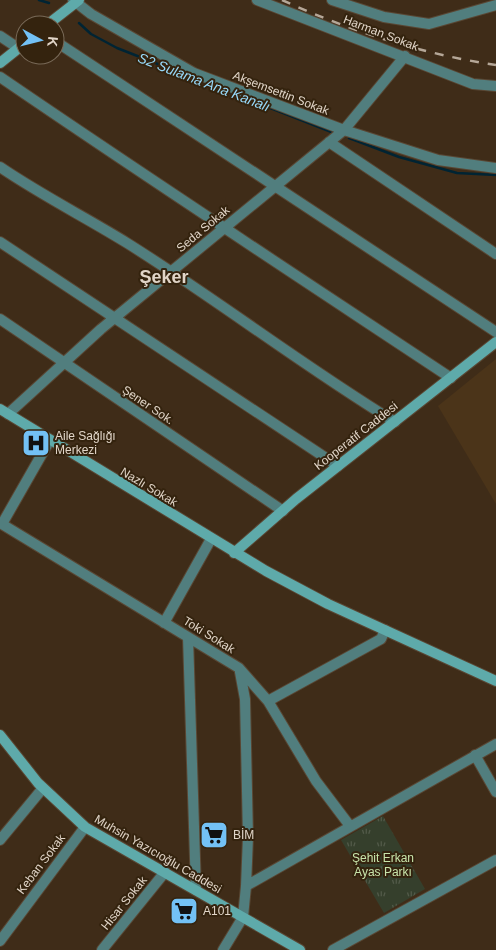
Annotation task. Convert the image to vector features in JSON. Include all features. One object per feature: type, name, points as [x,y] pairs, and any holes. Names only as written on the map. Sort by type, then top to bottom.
[{"type":"street","name":"Harman Sokak","points":[[257,0],[473,84],[496,86]]},
{"type":"street","points":[[332,0],[384,17],[430,24],[496,5]]},
{"type":"street","points":[[59,15],[76,1]]},
{"type":"street","name":"Akşemsettin Sokak","points":[[76,1],[90,14],[194,73],[344,130],[438,160],[496,168]]},
{"type":"street","points":[[0,36],[15,43]]},
{"type":"street","points":[[65,48],[496,332]]},
{"type":"street","points":[[0,63],[15,51]]},
{"type":"street","name":"Seda Sokak","points":[[4,412],[344,130],[405,56]]},
{"type":"street","points":[[0,77],[159,186],[225,227],[451,378]]},
{"type":"street","points":[[329,142],[496,254]]},
{"type":"street","points":[[0,167],[28,187],[127,243],[342,390],[394,422]]},
{"type":"street","points":[[0,242],[338,466]]},
{"type":"street","name":"Şener Sok.","points":[[0,319],[63,364],[283,511]]},
{"type":"street","name":"Kooperatif Caddesi","points":[[234,553],[338,466],[496,342]]},
{"type":"street","name":"Nazlı Sokak","points":[[4,412],[234,553],[328,604],[496,681]]},
{"type":"street","points":[[1,523],[50,440]]},
{"type":"street","name":"Toki Sokak","points":[[1,523],[238,668],[268,701],[316,781],[350,826]]},
{"type":"street","points":[[164,623],[211,539]]},
{"type":"street","points":[[268,701],[381,639],[386,630]]},
{"type":"street","points":[[188,637],[196,890]]},
{"type":"street","points":[[223,950],[243,917],[246,886],[248,828],[246,699],[238,668]]},
{"type":"street","name":"Muhsin Yazıcıoğlu Caddesi","points":[[1,737],[43,788],[85,826],[300,950]]},
{"type":"street","points":[[246,886],[496,744]]},
{"type":"street","points":[[475,755],[496,792]]},
{"type":"street","points":[[0,840],[43,788]]},
{"type":"street","name":"Keban Sokak","points":[[0,941],[85,826]]},
{"type":"street","points":[[333,950],[496,860]]},
{"type":"street","name":"Hisar Sokak","points":[[102,950],[165,872]]},
{"type":"shaded area","points":[[496,359],[496,504],[438,406]]},
{"type":"green space","name":"Şehit Erkan Ayas Parkı","points":[[383,816],[425,889],[384,913],[341,840]]},
{"type":"waterway","name":"S2 Sulama Ana Kanalı","points":[[39,0],[49,3]]},
{"type":"waterway","name":"S2 Sulama Ana Kanalı","points":[[79,23],[91,34],[117,48],[334,133]]},
{"type":"waterway","name":"S2 Sulama Ana Kanalı","points":[[349,138],[399,157],[457,173],[496,175]]},
{"type":"railway","points":[[282,0],[334,22],[387,40],[441,55],[496,65]]},
{"type":"place","name":"Aile Sağlığı Merkezi","points":[[36,443]]},
{"type":"place","name":"BİM","points":[[214,835]]},
{"type":"place","name":"A101","points":[[184,911]]},
{"type":"district","name":"Şeker","points":[[164,277]]}]
